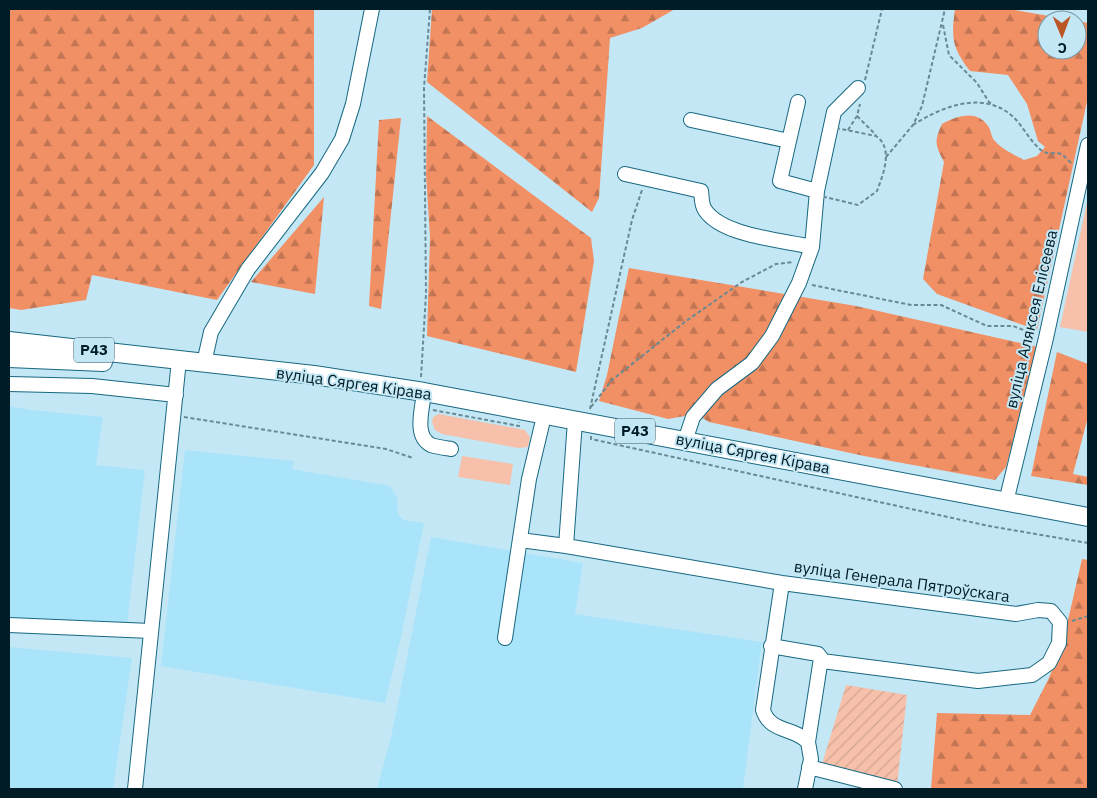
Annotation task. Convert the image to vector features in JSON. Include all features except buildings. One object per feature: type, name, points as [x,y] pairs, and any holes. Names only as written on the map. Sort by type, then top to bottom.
[{"type":"main road","name":"вуліца Сяргея Кірава","points":[[9,341],[314,375],[423,400],[575,421],[1088,517]]},
{"type":"main road","name":"вуліца Сяргея Кірава","points":[[9,358],[106,362],[179,360]]},
{"type":"street","points":[[204,363],[211,332],[248,269],[322,173],[342,139],[353,104],[372,9]]},
{"type":"street","points":[[685,441],[693,417],[717,389],[752,363],[772,336],[811,252],[819,194],[834,112],[861,89]]},
{"type":"street","points":[[798,102],[780,181],[819,194]]},
{"type":"street","points":[[691,120],[789,141]]},
{"type":"street","name":"вуліца Аляксея Елісеева","points":[[1006,502],[1046,338],[1088,145]]},
{"type":"street","points":[[625,174],[701,191],[703,207],[715,221],[725,227],[811,252]]},
{"type":"street","points":[[135,789],[179,360]]},
{"type":"street","points":[[9,384],[92,386],[176,395]]},
{"type":"street","points":[[423,400],[420,420],[421,430],[426,440],[431,445],[451,449]]},
{"type":"street","points":[[505,638],[529,480],[544,416]]},
{"type":"street","points":[[566,546],[575,421]]},
{"type":"street","name":"вуліца Генерала Пятроўскага","points":[[520,540],[566,546],[782,583],[1016,614],[1038,610],[1051,612],[1060,622]]},
{"type":"street","name":"вуліца Генерала Пятроўскага","points":[[782,583],[763,704],[765,714],[776,727],[797,734],[808,742]]},
{"type":"street","points":[[822,660],[978,681],[1032,675],[1049,663],[1059,643],[1060,622]]},
{"type":"street","points":[[9,626],[151,631]]},
{"type":"street","points":[[771,646],[818,654],[822,660],[808,742],[811,751],[805,789]]},
{"type":"street","points":[[809,766],[895,789]]},
{"type":"path","points":[[430,9],[424,104],[426,294],[421,380],[423,400],[519,426]]},
{"type":"path","points":[[846,130],[850,130],[857,116],[861,89],[882,9]]},
{"type":"path","points":[[886,158],[913,125],[922,106],[945,9]]},
{"type":"path","points":[[943,23],[945,45],[949,55],[977,83],[989,102],[1017,121],[1028,136],[1044,152],[1061,154],[1082,173]]},
{"type":"path","points":[[913,125],[938,111],[959,103],[974,102],[999,109]]},
{"type":"path","points":[[819,194],[858,205],[877,191],[886,158],[886,148],[880,138],[857,116]]},
{"type":"path","points":[[836,128],[872,134],[880,138]]},
{"type":"path","points":[[645,178],[632,220],[590,409],[612,380],[686,321],[742,282],[776,264],[811,252]]},
{"type":"path","points":[[798,283],[911,305],[941,305],[987,326],[1013,326],[1046,338]]},
{"type":"path","points":[[174,415],[386,449],[413,458]]},
{"type":"path","points":[[591,439],[989,526],[1088,543]]},
{"type":"path","points":[[1060,622],[1078,620],[1088,616]]},
{"type":"shaded area","points":[[1088,198],[1088,332],[1060,327]]},
{"type":"shaded area","points":[[9,406],[103,417],[96,465],[145,470],[127,625],[9,618]]},
{"type":"shaded area","points":[[439,414],[525,430],[530,437],[528,447],[518,448],[442,434],[435,430],[432,422],[433,417]]},
{"type":"shaded area","points":[[185,450],[294,461],[292,469],[390,486],[397,498],[398,514],[404,520],[424,523],[401,637],[385,703],[161,666]]},
{"type":"shaded area","points":[[462,456],[513,464],[510,485],[458,477]]},
{"type":"shaded area","points":[[431,537],[583,563],[575,614],[762,642],[743,789],[377,789],[392,733]]},
{"type":"shaded area","points":[[9,647],[132,658],[113,789],[9,789]]},
{"type":"shaded area","points":[[846,685],[907,695],[897,785],[822,764]]},
{"type":"green space","points":[[9,9],[314,9],[314,165],[217,300],[92,275],[86,300],[21,310],[9,308]]},
{"type":"green space","points":[[432,9],[675,9],[642,28],[610,38],[599,198],[592,212],[427,82]]},
{"type":"green space","points":[[955,9],[1009,9],[1037,14],[1037,60],[1087,60],[1088,23],[1088,97],[1037,330],[937,294],[923,279],[944,162],[937,143],[942,124],[960,117],[978,117],[988,126],[993,138],[1000,146],[1024,160],[1037,156],[1045,147],[1038,141],[1027,104],[1008,75],[970,71],[956,49],[953,28]]},
{"type":"green space","points":[[427,116],[591,238],[594,261],[576,372],[427,336],[430,237],[426,175]]},
{"type":"green space","points":[[401,118],[381,309],[369,306],[379,120]]},
{"type":"green space","points":[[324,197],[315,294],[251,282]]},
{"type":"green space","points":[[629,268],[856,306],[1038,347],[1006,467],[995,480],[864,456],[709,422],[696,414],[668,419],[599,401],[607,375]]},
{"type":"green space","points":[[1057,352],[1088,364],[1088,417],[1073,474],[1088,477],[1088,485],[1031,476]]},
{"type":"green space","points":[[1082,559],[1088,560],[1088,789],[931,789],[937,713],[1030,715],[1049,678],[1063,642]]}]
